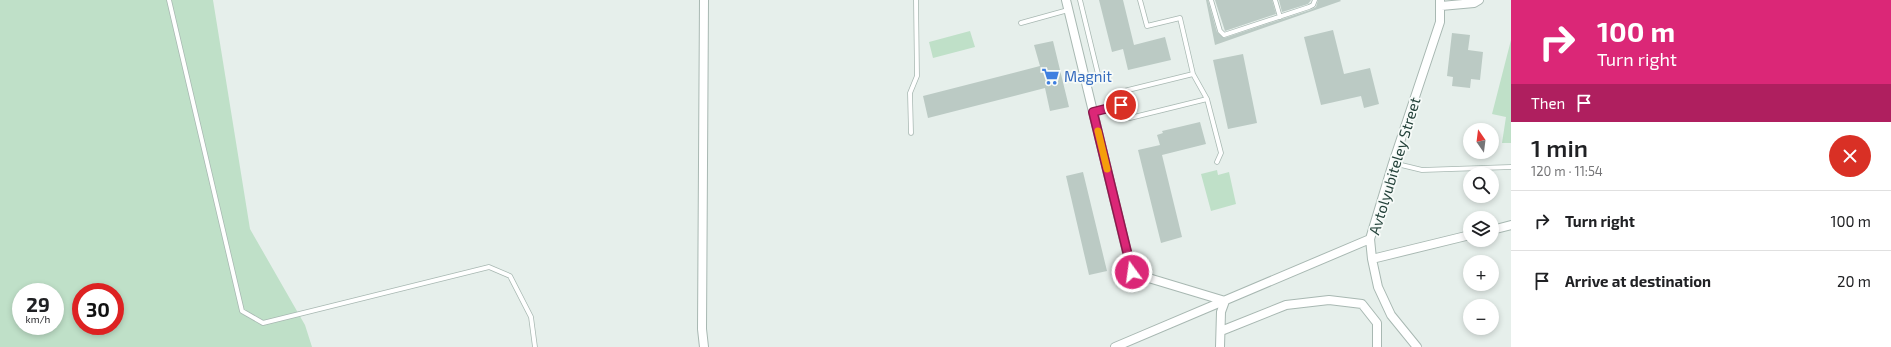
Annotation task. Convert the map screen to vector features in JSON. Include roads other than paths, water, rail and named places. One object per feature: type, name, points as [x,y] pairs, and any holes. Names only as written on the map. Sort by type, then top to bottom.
[{"type":"street","points":[[704,0],[702,321],[704,347]]},
{"type":"street","points":[[1066,0],[1132,272],[1225,301]]},
{"type":"street","points":[[1440,3],[1474,3],[1479,0]]},
{"type":"street","name":"Avtolyubiteley Street","points":[[1417,347],[1391,315],[1378,286],[1372,259],[1370,239],[1393,162],[1440,22],[1440,3]]},
{"type":"street","points":[[1499,228],[1511,225]]},
{"type":"street","points":[[1372,259],[1463,237]]},
{"type":"street","points":[[1114,347],[1370,239]]},
{"type":"street","points":[[1220,331],[1286,305],[1329,300],[1362,304],[1377,323],[1377,347]]},
{"type":"street","points":[[1220,347],[1221,312],[1225,301]]},
{"type":"lane","points":[[168,0],[242,311],[263,323],[490,266],[510,276],[531,317],[535,347]]},
{"type":"lane","points":[[911,133],[910,93],[917,76],[916,0]]},
{"type":"lane","points":[[1080,0],[1098,74],[1087,87]]},
{"type":"lane","points":[[1140,0],[1147,26],[1180,18],[1193,74],[1208,99],[1221,153],[1217,162]]},
{"type":"lane","points":[[1211,0],[1220,31],[1224,35],[1313,5],[1315,0]]},
{"type":"lane","points":[[1275,0],[1280,17]]},
{"type":"lane","points":[[1021,22],[1068,10]]},
{"type":"lane","points":[[1193,74],[1124,91],[1120,98],[1123,115],[1130,118],[1208,99]]},
{"type":"lane","points":[[1093,112],[1121,105]]},
{"type":"lane","points":[[1393,162],[1422,170],[1511,167]]},
{"type":"place","name":"Magnit","points":[[1051,76]]}]
